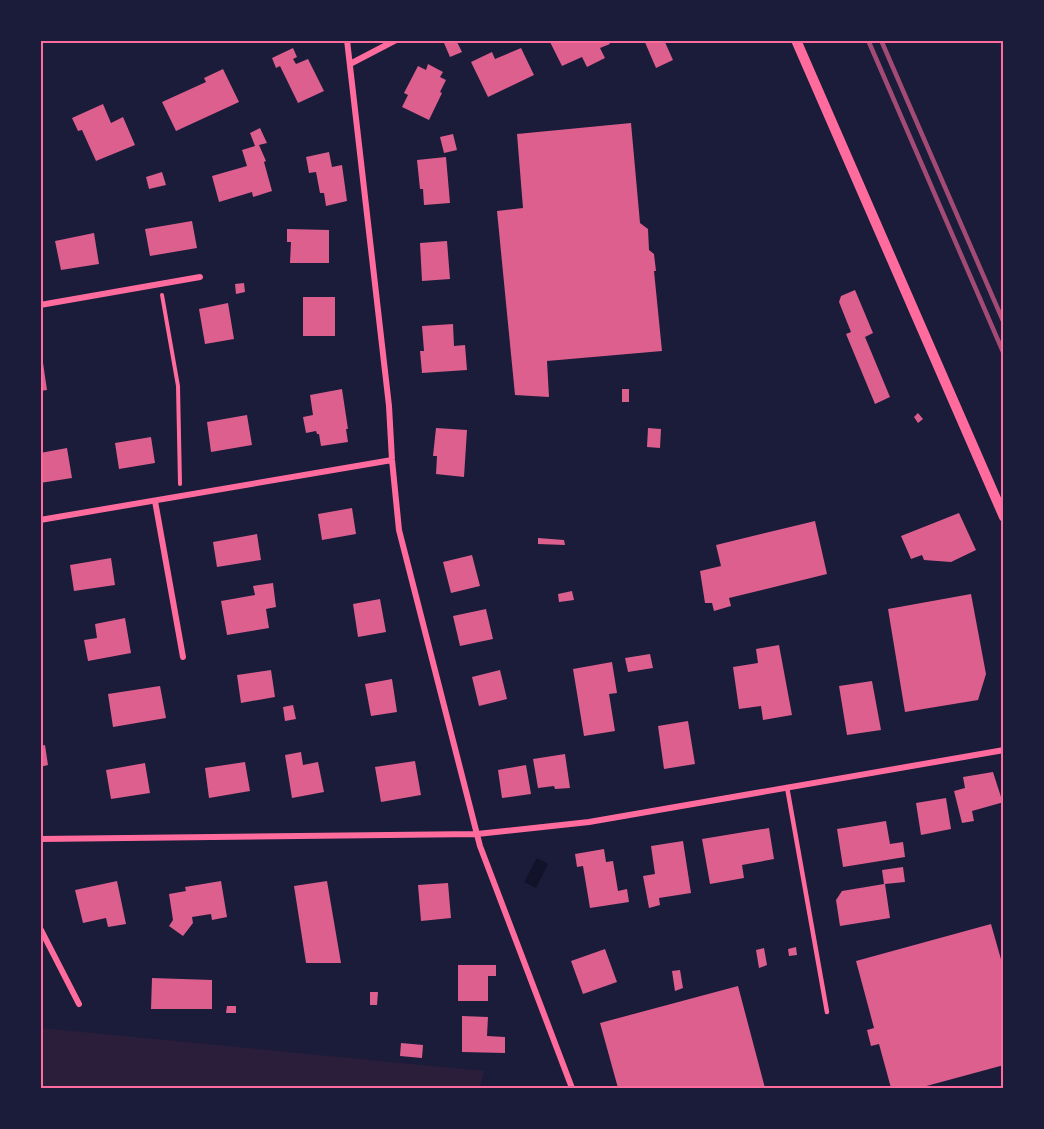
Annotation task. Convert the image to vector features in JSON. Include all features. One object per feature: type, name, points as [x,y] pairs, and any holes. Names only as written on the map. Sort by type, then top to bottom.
[{"type":"street","points":[[347,40],[389,406],[399,530],[477,834],[503,911],[572,1089]]},
{"type":"street","points":[[350,64],[396,40]]},
{"type":"street","points":[[796,40],[1004,517]]},
{"type":"street","points":[[40,305],[200,277]]},
{"type":"street","points":[[40,520],[392,460]]},
{"type":"street","points":[[155,501],[183,657]]},
{"type":"street","points":[[40,838],[477,834],[589,822],[1004,750]]},
{"type":"street","points":[[40,928],[79,1004]]},
{"type":"lane","points":[[787,787],[827,1012]]},
{"type":"path","points":[[160,284],[178,386],[181,497]]},
{"type":"shaded area","points":[[537,858],[548,864],[536,888],[524,882]]},
{"type":"shaded area","points":[[41,1028],[484,1071],[480,1088],[41,1088]]},
{"type":"building","points":[[456,40],[462,52],[450,57],[444,43]]},
{"type":"building","points":[[553,40],[608,40],[610,44],[600,48],[605,58],[587,67],[582,57],[562,66],[550,42]]},
{"type":"building","points":[[644,40],[664,40],[673,60],[656,68]]},
{"type":"building","points":[[293,48],[297,57],[293,59],[296,64],[308,59],[324,91],[298,103],[280,66],[276,68],[272,58]]},
{"type":"building","points":[[521,48],[534,75],[488,97],[471,62],[492,52],[495,59]]},
{"type":"building","points":[[428,64],[443,72],[440,77],[446,80],[429,120],[402,107],[408,95],[404,93],[418,66],[426,70]]},
{"type":"building","points":[[223,69],[239,102],[176,131],[162,102],[206,82],[204,78]]},
{"type":"building","points":[[103,104],[111,123],[123,117],[135,145],[96,161],[82,130],[78,131],[72,118]]},
{"type":"building","points":[[631,123],[640,223],[648,229],[649,250],[654,254],[662,351],[547,361],[549,397],[515,395],[497,211],[523,208],[517,134]]},
{"type":"building","points":[[260,128],[267,143],[259,145],[266,161],[264,162],[272,191],[253,197],[252,192],[219,202],[212,176],[247,166],[242,150],[255,146],[250,133]]},
{"type":"building","points":[[453,134],[457,150],[444,153],[440,137]]},
{"type":"building","points":[[329,152],[332,167],[342,165],[347,201],[326,206],[324,193],[320,193],[316,172],[309,173],[306,157]]},
{"type":"building","points":[[446,157],[450,203],[424,205],[417,160]]},
{"type":"building","points":[[162,172],[166,185],[149,189],[146,177]]},
{"type":"building","points":[[192,221],[197,248],[150,256],[145,229]]},
{"type":"building","points":[[287,229],[329,230],[329,263],[290,263],[291,242],[287,242]]},
{"type":"building","points":[[94,233],[99,264],[61,270],[55,241]]},
{"type":"building","points":[[447,241],[450,279],[422,281],[420,243]]},
{"type":"building","points":[[244,283],[245,292],[236,294],[235,284]]},
{"type":"building","points":[[855,290],[873,333],[865,337],[890,397],[875,404],[846,334],[851,332],[839,302],[841,296]]},
{"type":"building","points":[[303,297],[335,297],[335,336],[303,336]]},
{"type":"building","points":[[228,303],[234,339],[205,344],[199,309]]},
{"type":"building","points":[[453,324],[454,346],[465,345],[467,370],[422,373],[420,351],[424,351],[422,326]]},
{"type":"building","points":[[40,356],[42,356],[47,390],[40,391]]},
{"type":"building","points":[[342,389],[348,442],[321,446],[319,434],[316,431],[306,433],[303,417],[313,415],[310,395]]},
{"type":"building","points":[[622,389],[629,389],[629,402],[622,402]]},
{"type":"building","points":[[918,413],[923,419],[918,423],[914,417]]},
{"type":"building","points":[[247,415],[252,445],[211,452],[207,422]]},
{"type":"building","points":[[436,428],[467,430],[464,477],[436,474],[437,456],[433,456]]},
{"type":"building","points":[[648,428],[661,429],[660,448],[647,447]]},
{"type":"building","points":[[151,437],[155,463],[119,469],[115,443]]},
{"type":"building","points":[[67,448],[72,478],[40,483],[40,453]]},
{"type":"building","points":[[352,508],[356,534],[322,540],[318,514]]},
{"type":"building","points":[[959,513],[976,550],[951,562],[924,560],[922,555],[911,559],[901,536]]},
{"type":"building","points":[[815,521],[827,574],[729,598],[731,606],[714,611],[712,603],[705,603],[700,571],[721,566],[716,545]]},
{"type":"building","points":[[257,534],[261,560],[217,567],[213,542]]},
{"type":"building","points":[[538,538],[564,540],[565,545],[538,544]]},
{"type":"building","points":[[472,555],[480,586],[451,593],[443,562]]},
{"type":"building","points":[[111,558],[115,585],[74,591],[70,565]]},
{"type":"building","points":[[273,583],[276,607],[266,609],[269,628],[227,635],[221,601],[255,595],[253,586]]},
{"type":"building","points":[[572,591],[574,600],[559,602],[558,594]]},
{"type":"building","points":[[971,594],[986,674],[978,700],[905,712],[888,609]]},
{"type":"building","points":[[380,599],[386,632],[358,637],[353,604]]},
{"type":"building","points":[[486,609],[493,639],[460,646],[453,616]]},
{"type":"building","points":[[125,618],[131,653],[88,661],[84,640],[97,638],[95,624]]},
{"type":"building","points":[[779,645],[792,715],[763,720],[761,706],[739,709],[733,667],[758,663],[756,649]]},
{"type":"building","points":[[650,654],[653,668],[628,672],[625,658]]},
{"type":"building","points":[[612,662],[617,693],[609,694],[615,731],[584,736],[573,669]]},
{"type":"building","points":[[271,670],[275,697],[241,703],[237,675]]},
{"type":"building","points":[[500,670],[507,699],[479,706],[472,677]]},
{"type":"building","points":[[392,679],[397,712],[371,716],[365,684]]},
{"type":"building","points":[[872,681],[881,730],[847,735],[839,686]]},
{"type":"building","points":[[160,686],[166,718],[113,727],[108,694]]},
{"type":"building","points":[[293,705],[296,719],[285,721],[283,707]]},
{"type":"building","points":[[688,721],[695,764],[664,769],[658,726]]},
{"type":"building","points":[[45,745],[48,765],[40,767],[40,746]]},
{"type":"building","points":[[301,752],[303,765],[318,762],[324,792],[292,798],[285,755]]},
{"type":"building","points":[[565,754],[570,788],[555,789],[554,786],[538,788],[533,759]]},
{"type":"building","points":[[415,761],[421,795],[381,802],[375,767]]},
{"type":"building","points":[[245,762],[250,791],[209,798],[205,768]]},
{"type":"building","points":[[145,763],[150,793],[111,799],[106,770]]},
{"type":"building","points":[[526,765],[531,794],[502,798],[498,770]]},
{"type":"building","points":[[993,772],[1004,802],[972,811],[974,821],[962,823],[954,791],[965,788],[963,777]]},
{"type":"building","points":[[946,798],[951,829],[921,835],[916,803]]},
{"type":"building","points":[[886,821],[890,844],[903,842],[905,857],[843,867],[837,829]]},
{"type":"building","points":[[769,828],[774,859],[742,865],[744,878],[710,884],[702,839]]},
{"type":"building","points":[[683,841],[691,893],[659,898],[660,905],[649,908],[643,876],[655,874],[651,846]]},
{"type":"building","points":[[604,849],[606,862],[613,861],[618,891],[627,889],[629,902],[590,908],[583,866],[577,867],[575,854]]},
{"type":"building","points":[[903,867],[905,882],[885,884],[890,918],[840,926],[836,900],[842,891],[884,884],[882,870]]},
{"type":"building","points":[[117,881],[126,924],[108,927],[106,918],[83,923],[75,890]]},
{"type":"building","points":[[221,881],[227,917],[212,920],[211,914],[192,917],[193,923],[183,936],[169,926],[173,920],[169,894],[186,891],[185,887]]},
{"type":"building","points":[[327,881],[341,963],[306,963],[294,886]]},
{"type":"building","points":[[448,883],[451,918],[421,921],[418,885]]},
{"type":"building","points":[[991,924],[1004,970],[1004,1065],[919,1088],[891,1088],[879,1044],[871,1046],[867,1030],[874,1028],[856,961]]},
{"type":"building","points":[[796,947],[797,955],[789,956],[788,949]]},
{"type":"building","points":[[764,948],[767,965],[759,968],[756,950]]},
{"type":"building","points":[[605,949],[617,982],[583,994],[571,961]]},
{"type":"building","points":[[458,965],[496,965],[496,976],[488,976],[488,1001],[458,1001]]},
{"type":"building","points":[[680,970],[683,988],[675,991],[672,971]]},
{"type":"building","points":[[152,978],[212,980],[212,1009],[151,1009]]},
{"type":"building","points":[[738,986],[765,1088],[618,1088],[600,1023]]},
{"type":"building","points":[[370,992],[378,992],[377,1005],[370,1005]]},
{"type":"building","points":[[227,1006],[236,1006],[236,1013],[226,1013]]},
{"type":"building","points":[[462,1016],[488,1017],[487,1036],[505,1037],[505,1053],[462,1052]]},
{"type":"building","points":[[401,1043],[423,1045],[422,1058],[400,1056]]},
{"type":"railway","points":[[868,40],[1004,354]]},
{"type":"railway","points":[[881,40],[1004,323]]}]
